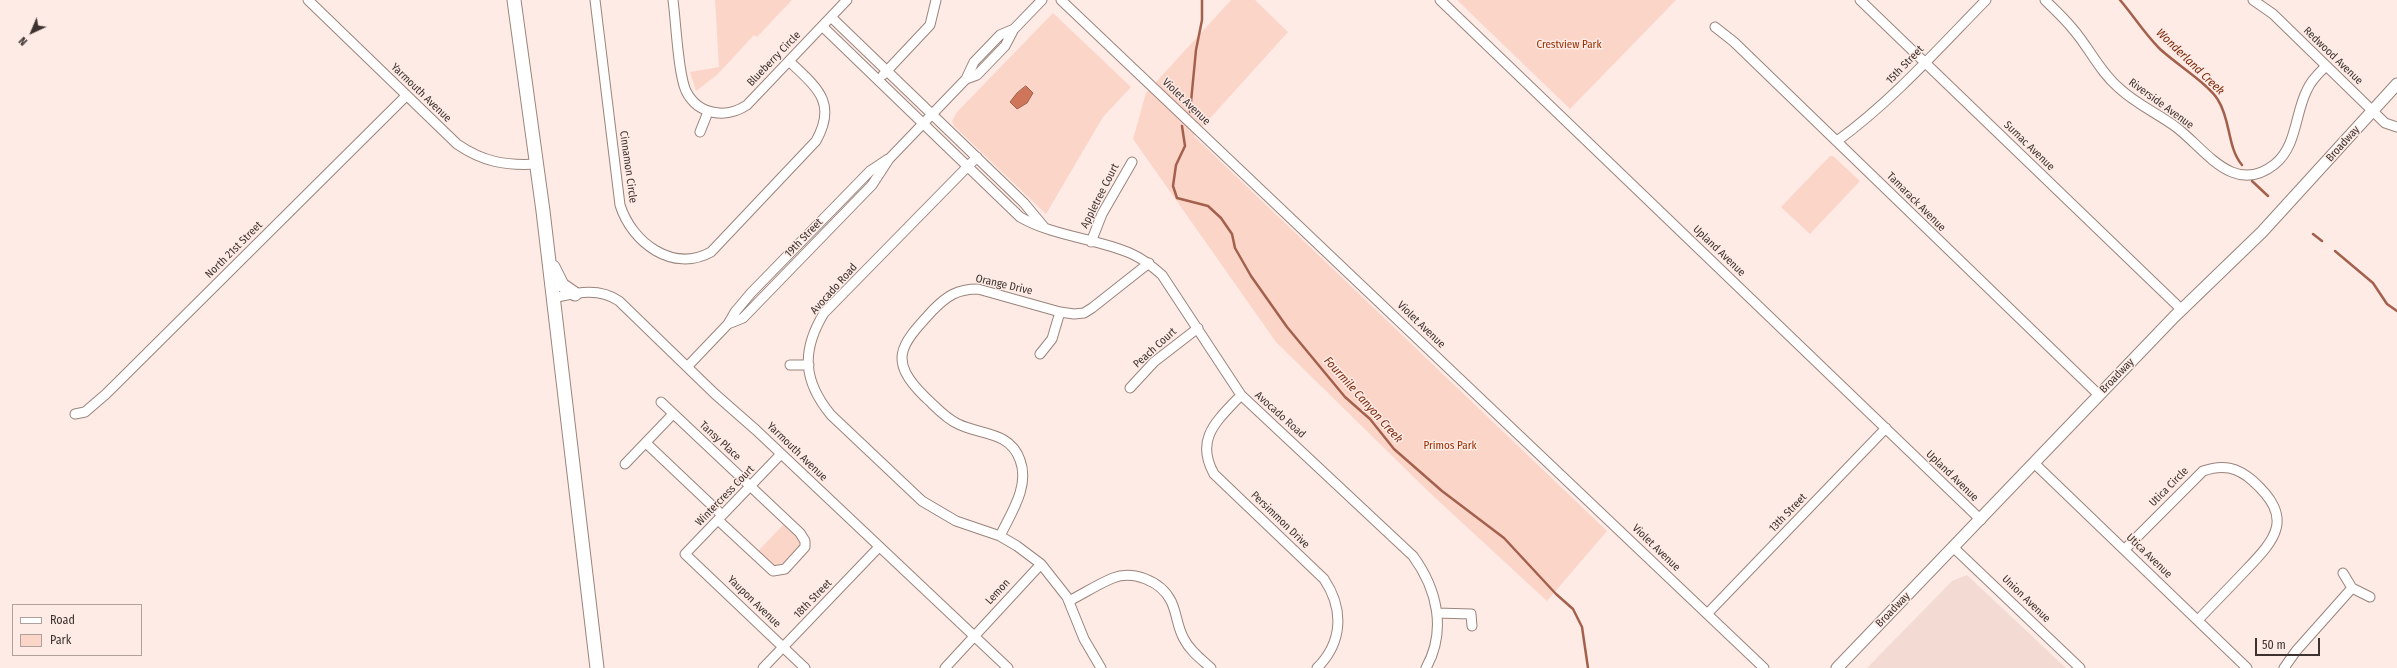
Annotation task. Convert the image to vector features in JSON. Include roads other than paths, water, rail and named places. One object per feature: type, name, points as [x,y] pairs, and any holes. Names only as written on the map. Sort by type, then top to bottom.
[{"type":"highway","points":[[514,0],[537,164],[597,668]]},
{"type":"highway","points":[[547,250],[560,282],[575,294]]},
{"type":"main road","name":"Broadway","points":[[1837,668],[1981,520],[2099,395],[2182,310],[2262,232],[2397,84]]},
{"type":"street","name":"Yarmouth Avenue","points":[[308,0],[450,138],[473,154],[504,165],[537,164]]},
{"type":"street","name":"Cinnamon Circle","points":[[595,0],[619,198],[623,213],[633,230],[656,251],[667,258],[684,265],[704,256],[717,246],[813,146],[822,132],[830,114],[819,91],[789,61]]},
{"type":"street","points":[[673,0],[685,87],[692,99],[708,112],[700,132]]},
{"type":"street","name":"Blueberry Circle","points":[[708,112],[726,114],[740,109],[789,61],[847,0]]},
{"type":"street","points":[[878,80],[930,25],[936,0]]},
{"type":"street","name":"19th Street","points":[[687,367],[728,324],[743,318],[867,190],[889,159],[966,79],[974,77],[994,58],[1005,46],[1014,29],[1042,0]]},
{"type":"street","name":"Violet Avenue","points":[[1061,0],[1764,668]]},
{"type":"street","name":"Upland Avenue","points":[[1440,0],[1981,520]]},
{"type":"street","name":"Sumac Avenue","points":[[1860,0],[2182,310]]},
{"type":"street","name":"15th Street","points":[[1837,141],[1870,117],[1986,0]]},
{"type":"street","name":"Riverside Avenue","points":[[2045,0],[2073,28],[2099,66],[2118,87],[2138,104],[2176,127],[2219,166],[2229,172],[2240,174],[2256,173],[2275,164],[2283,156],[2289,146],[2307,90],[2326,66]]},
{"type":"street","name":"Redwood Avenue","points":[[2253,0],[2273,14],[2372,112],[2385,123],[2397,127]]},
{"type":"street","points":[[831,17],[1024,203],[1045,228]]},
{"type":"street","name":"Avocado Road","points":[[822,26],[1020,217],[1045,228],[1131,254],[1149,263],[1166,279],[1241,395],[1413,556],[1431,585],[1437,613],[1437,634],[1426,668]]},
{"type":"street","name":"Tamarack Avenue","points":[[1715,27],[1734,42],[2099,395]]},
{"type":"street","name":"North 21st Street","points":[[75,414],[85,412],[106,394],[406,96]]},
{"type":"street","name":"Avocado Road","points":[[977,157],[824,313],[814,330],[810,344],[808,365],[812,387],[819,400],[831,415],[922,501],[977,532],[1000,536],[1017,546],[1040,564],[1052,576],[1069,601],[1084,639],[1102,668]]},
{"type":"street","name":"Appletree Court","points":[[1091,242],[1102,214],[1132,162]]},
{"type":"street","name":"Orange Drive","points":[[1000,536],[1022,489],[1024,474],[1020,459],[1007,441],[997,435],[968,429],[946,416],[910,382],[904,368],[902,352],[907,339],[943,300],[951,294],[964,289],[978,289],[1060,312],[1074,314],[1092,308],[1149,263]]},
{"type":"street","name":"Yarmouth Avenue","points":[[553,298],[599,292],[616,299],[1008,668]]},
{"type":"street","points":[[1040,354],[1052,339],[1060,312]]},
{"type":"street","name":"Peach Court","points":[[1130,388],[1154,362],[1198,328]]},
{"type":"street","points":[[790,365],[808,365]]},
{"type":"street","name":"Persimmon Drive","points":[[1241,395],[1209,433],[1206,449],[1208,464],[1214,474],[1324,579],[1332,590],[1337,603],[1339,621],[1338,634],[1326,659],[1317,668]]},
{"type":"street","name":"Tansy Place","points":[[661,402],[803,538],[805,547],[785,569],[773,571],[720,518]]},
{"type":"street","points":[[625,464],[673,414]]},
{"type":"street","name":"13th Street","points":[[1707,614],[1886,428]]},
{"type":"street","points":[[646,443],[720,518]]},
{"type":"street","name":"Wintercress Court","points":[[685,554],[781,454]]},
{"type":"street","name":"Utica Avenue","points":[[2034,463],[2247,668]]},
{"type":"street","name":"Utica Circle","points":[[2125,549],[2203,471],[2216,466],[2230,467],[2242,472],[2267,494],[2276,515],[2276,531],[2269,546],[2198,620]]},
{"type":"street","name":"18th Street","points":[[763,668],[879,547]]},
{"type":"street","name":"Union Avenue","points":[[1954,548],[2080,668]]},
{"type":"street","name":"Yaupon Avenue","points":[[685,554],[805,668]]},
{"type":"street","name":"Lemon","points":[[945,668],[1040,564]]},
{"type":"street","points":[[2343,573],[2352,588],[2370,596]]},
{"type":"street","points":[[1069,601],[1114,578],[1125,575],[1140,577],[1155,583],[1170,600],[1184,640],[1192,651],[1211,668]]},
{"type":"street","points":[[2284,668],[2296,651],[2352,588]]},
{"type":"street","points":[[1437,613],[1471,614],[1472,626]]},
{"type":"waterway","name":"Fourmile Canyon Creek","points":[[1190,112],[1196,50],[1202,20],[1202,0]]},
{"type":"waterway","name":"Wonderland Creek","points":[[2120,0],[2159,48],[2207,87],[2218,100],[2225,116],[2231,142],[2237,158],[2242,165]]},
{"type":"waterway","name":"Fourmile Canyon Creek","points":[[1182,126],[1185,146],[1176,165],[1173,186],[1177,198],[1208,206],[1221,218],[1232,234],[1235,248],[1251,276],[1287,327],[1345,397],[1370,419],[1394,449],[1442,491],[1504,538],[1556,594],[1573,609],[1582,627],[1588,668]]},
{"type":"waterway","name":"Wonderland Creek","points":[[2252,181],[2268,196]]},
{"type":"waterway","name":"Wonderland Creek","points":[[2313,234],[2322,241]]},
{"type":"waterway","name":"Wonderland Creek","points":[[2335,251],[2373,283],[2387,304],[2397,311]]},
{"type":"park label","name":"Crestview Park","points":[[1569,45]]},
{"type":"park label","name":"Primos Park","points":[[1450,446]]}]
